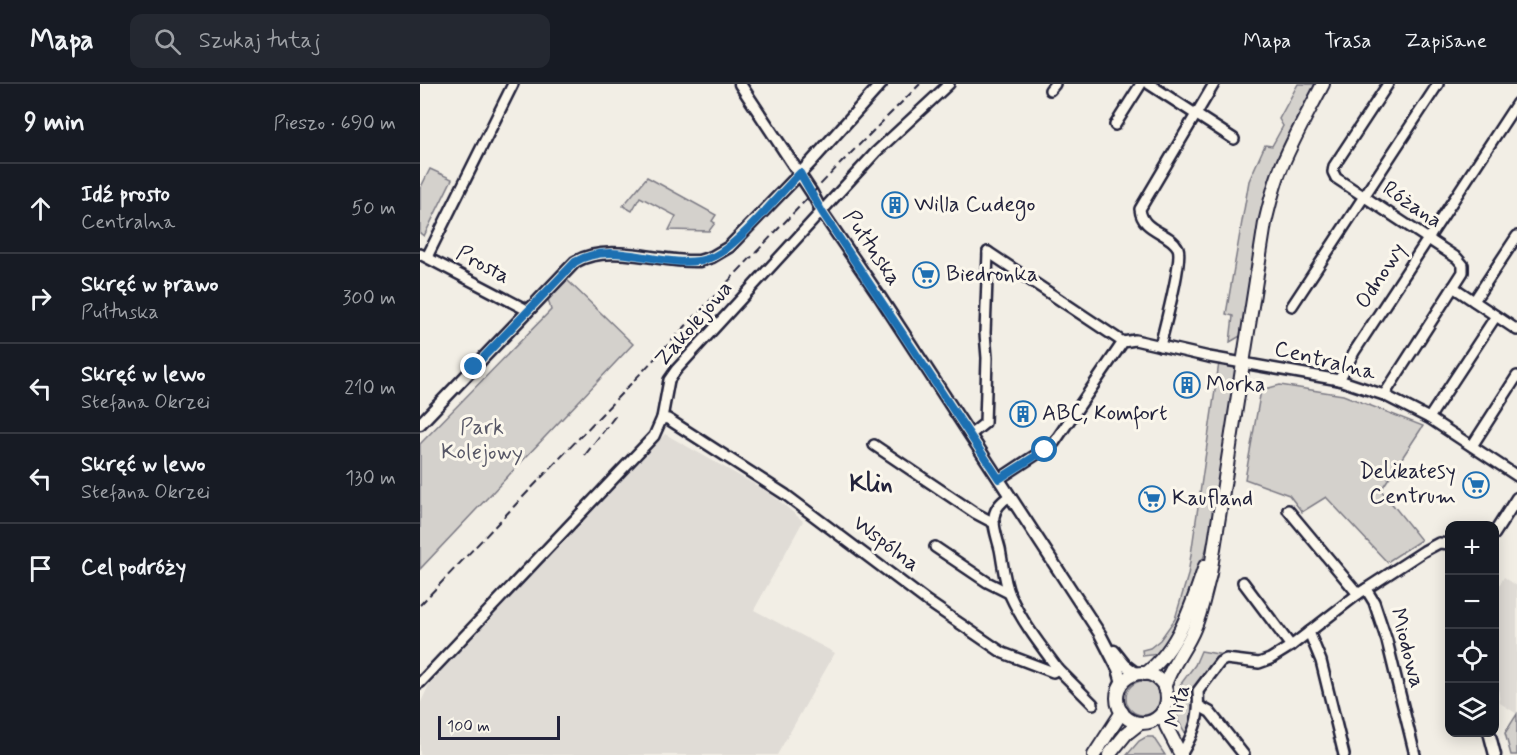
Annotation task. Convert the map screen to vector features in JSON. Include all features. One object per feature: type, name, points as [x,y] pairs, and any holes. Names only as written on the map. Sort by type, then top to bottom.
[{"type":"main road","points":[[1164,688],[1202,608],[1213,556],[1245,363],[1265,223],[1271,198],[1294,140],[1323,84]]},
{"type":"main road","points":[[1181,755],[1160,730],[1144,722],[1130,719],[1122,712],[1117,700],[1118,691],[1122,683],[1158,663],[1172,644],[1191,602],[1214,539]]},
{"type":"main road","points":[[1141,674],[1157,678],[1164,688],[1167,697],[1163,719],[1181,755]]},
{"type":"main road","points":[[1109,755],[1126,734],[1144,722],[1156,718],[1163,711]]},
{"type":"main road","points":[[1094,755],[1122,712]]},
{"type":"street","points":[[423,256],[513,84]]},
{"type":"street","name":"Pułtuska","points":[[740,84],[1100,634],[1125,665],[1141,674]]},
{"type":"street","points":[[420,424],[575,262],[594,254],[610,253],[688,261],[712,257],[729,247],[881,84]]},
{"type":"street","name":"Zakolejowa","points":[[420,683],[654,436],[662,418],[669,380],[676,370],[876,152],[949,84]]},
{"type":"street","points":[[1115,124],[1141,84]]},
{"type":"street","points":[[1149,84],[1234,139]]},
{"type":"street","points":[[970,435],[985,423],[988,252],[1123,342],[1135,340],[1160,346],[1180,256],[1173,242],[1145,223],[1140,210],[1214,84]]},
{"type":"street","points":[[1292,306],[1365,197],[1336,178],[1333,172],[1334,166],[1388,84]]},
{"type":"street","name":"Różana","points":[[1438,84],[1365,197],[1457,258],[1463,265],[1462,272],[1453,287]]},
{"type":"street","name":"Odnowy","points":[[1339,380],[1354,352],[1517,103]]},
{"type":"street","points":[[1474,301],[1517,236]]},
{"type":"street","name":"Prosta","points":[[423,256],[527,310]]},
{"type":"street","points":[[1384,396],[1453,287],[1517,330]]},
{"type":"street","points":[[1429,418],[1496,316]]},
{"type":"street","points":[[999,479],[1054,443],[1123,342]]},
{"type":"street","name":"Centralna","points":[[1160,346],[1339,380],[1384,396],[1429,418],[1517,476]]},
{"type":"street","points":[[1472,446],[1517,376]]},
{"type":"street","name":"Wspólna","points":[[662,418],[668,419],[786,495],[927,601],[1003,652],[1048,672],[1058,669]]},
{"type":"street","points":[[874,445],[975,513],[994,523]]},
{"type":"street","points":[[1010,496],[999,503],[995,510],[994,523],[1009,593],[1035,639],[1058,669],[1093,704]]},
{"type":"street","points":[[1499,526],[1517,498]]},
{"type":"street","name":"Miodowa","points":[[1288,510],[1362,592],[1374,602],[1387,641],[1415,755]]},
{"type":"street","name":"Miła","points":[[1181,755],[1193,734],[1199,706],[1198,691],[1220,662],[1226,659],[1259,663],[1270,659],[1291,646],[1362,592],[1424,551],[1439,543],[1445,544]]},
{"type":"street","name":"Wspólna","points":[[935,547],[987,582],[1009,593]]},
{"type":"street","points":[[1243,582],[1291,646]]},
{"type":"street","points":[[1309,632],[1321,661],[1344,755]]},
{"type":"street","name":"Pułtuska","points":[[1100,634],[1118,669],[1122,683]]},
{"type":"street","points":[[1199,706],[1210,712],[1244,755]]},
{"type":"street","points":[[1490,737],[1495,755]]},
{"type":"shaded area","points":[[665,434],[770,493],[803,521],[754,610],[835,653],[777,755],[420,755],[420,704],[431,681]]},
{"type":"shaded area","points":[[1504,577],[1517,586],[1517,714],[1500,703],[1499,586]]},
{"type":"green space","points":[[1298,84],[1318,84],[1275,169],[1242,335],[1230,342],[1233,316],[1226,314],[1249,181],[1265,145],[1272,146],[1283,126],[1279,119]]},
{"type":"green space","points":[[430,169],[452,179],[424,236],[420,233],[420,189]]},
{"type":"green space","points":[[647,177],[716,215],[712,221],[715,223],[709,231],[669,230],[676,216],[640,197],[632,211],[623,206]]},
{"type":"green space","name":"Park Kolejowy","points":[[566,279],[633,344],[420,569],[420,444],[551,310],[548,299]]},
{"type":"green space","points":[[1219,363],[1240,367],[1210,535],[1188,603],[1171,641],[1159,654],[1143,656],[1142,650],[1150,648],[1160,640],[1175,619],[1188,575]]},
{"type":"green space","points":[[1280,385],[1343,395],[1423,426],[1381,490],[1421,540],[1387,562],[1326,497],[1302,512],[1289,495],[1245,479],[1261,390]]},
{"type":"green space","points":[[1201,651],[1229,656],[1209,669],[1188,737],[1178,721],[1180,685],[1195,665]]},
{"type":"green space","points":[[1143,681],[1155,686],[1160,698],[1155,710],[1143,715],[1131,710],[1126,698],[1131,686]]},
{"type":"green space","points":[[1517,714],[1517,755],[1511,755],[1505,733]]},
{"type":"green space","points":[[1146,737],[1153,737],[1165,755],[1127,755],[1139,741]]},
{"type":"railway","points":[[420,605],[842,162],[920,84]]},
{"type":"railway","points":[[585,455],[616,415]]},
{"type":"place","name":"Willa Cudego","points":[[895,205]]},
{"type":"place","name":"Biedronka","points":[[926,275]]},
{"type":"place","name":"Morka","points":[[1187,385]]},
{"type":"place","name":"ABC, Komfort","points":[[1023,414]]},
{"type":"place","name":"Delikatesy Centrum","points":[[1476,485]]},
{"type":"place","name":"Kaufland","points":[[1152,499]]},
{"type":"district","name":"Klin","points":[[871,484]]},
{"type":"route","points":[[474,367],[527,310],[575,262],[583,257],[610,253],[699,261],[712,257],[729,247],[800,173],[822,212],[999,479],[1045,450]]}]
